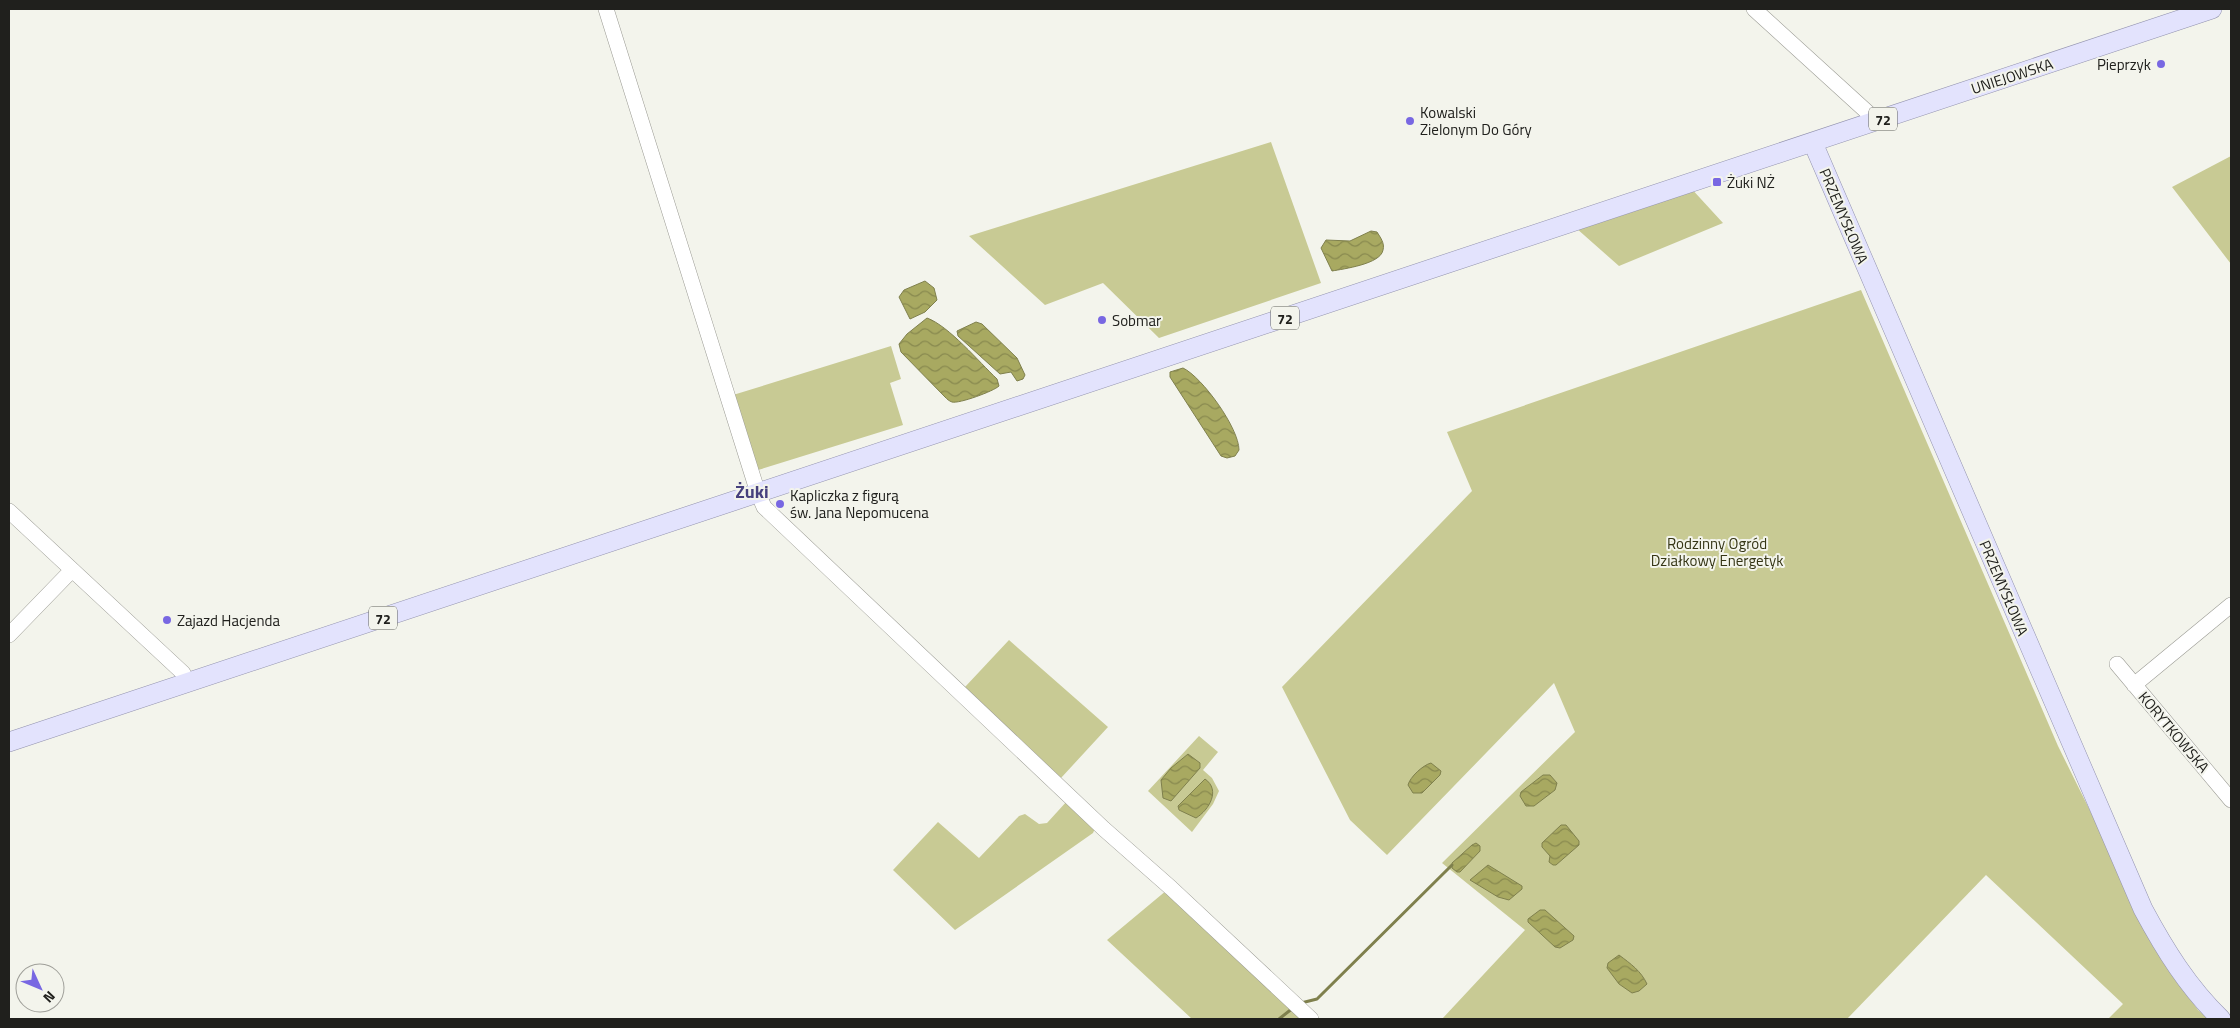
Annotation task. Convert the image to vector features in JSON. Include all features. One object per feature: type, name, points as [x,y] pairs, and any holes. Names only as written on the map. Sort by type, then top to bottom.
[{"type":"main road","name":"UNIEJOWSKA","points":[[1813,143],[2212,9]]},
{"type":"main road","name":"72","points":[[9,742],[1813,143]]},
{"type":"main road","name":"PRZEMYSŁOWA","points":[[1813,143],[2143,909],[2174,964],[2206,1004],[2221,1019]]},
{"type":"street","points":[[606,9],[764,508],[1104,829],[1171,888],[1312,1019]]},
{"type":"street","points":[[1754,9],[1877,121]]},
{"type":"street","points":[[9,511],[183,673],[187,683]]},
{"type":"street","points":[[9,635],[72,570]]},
{"type":"street","points":[[2134,685],[2231,605]]},
{"type":"street","name":"KORYTKOWSKA","points":[[2117,664],[2231,800]]},
{"type":"green space","points":[[1271,142],[1321,283],[1159,338],[1103,283],[1045,305],[969,236]]},
{"type":"green space","points":[[2231,156],[2231,264],[2172,187]]},
{"type":"green space","points":[[1689,186],[1723,223],[1619,266],[1576,228]]},
{"type":"green space","name":"Rodzinny Ogród Działkowy Energetyk","points":[[1861,290],[2058,746],[2167,966],[2198,1010],[2209,1019],[2108,1019],[2123,1004],[1986,875],[1847,1019],[1442,1019],[1525,930],[1442,863],[1575,732],[1554,683],[1387,855],[1350,820],[1282,687],[1472,491],[1447,432]]},
{"type":"green space","points":[[891,346],[901,379],[890,383],[903,425],[755,471],[733,395]]},
{"type":"green space","points":[[1009,640],[1108,727],[1061,778],[965,687]]},
{"type":"green space","points":[[1199,736],[1218,752],[1203,770],[1212,778],[1219,791],[1213,804],[1192,832],[1148,791]]},
{"type":"green space","points":[[1068,800],[1096,826],[1093,833],[955,930],[893,870],[938,822],[979,858],[1019,816],[1025,814],[1039,824],[1047,823]]},
{"type":"green space","points":[[1167,890],[1304,1019],[1192,1019],[1107,940]]},
{"type":"water","points":[[1371,231],[1377,232],[1382,240],[1383,250],[1381,255],[1361,265],[1332,271],[1321,248],[1326,240],[1350,241]]},
{"type":"water","points":[[925,281],[934,288],[937,300],[925,312],[910,319],[899,297],[904,290]]},
{"type":"water","points":[[927,318],[936,322],[964,345],[997,379],[999,386],[984,394],[962,401],[952,402],[947,398],[901,352],[899,344],[907,334]]},
{"type":"water","points":[[976,322],[982,324],[1017,358],[1025,375],[1023,379],[1017,381],[1011,372],[1000,374],[958,336],[957,331]]},
{"type":"water","points":[[1183,368],[1191,373],[1209,392],[1226,417],[1237,441],[1239,450],[1235,456],[1227,458],[1221,456],[1170,377],[1170,372]]},
{"type":"water","points":[[1188,754],[1200,763],[1200,768],[1171,801],[1163,798],[1161,780],[1171,768]]},
{"type":"water","points":[[1431,763],[1441,771],[1440,775],[1422,793],[1413,793],[1408,785],[1409,782],[1414,775]]},
{"type":"water","points":[[1543,775],[1550,775],[1557,783],[1555,790],[1534,806],[1526,806],[1520,796],[1521,792]]},
{"type":"water","points":[[1205,779],[1210,784],[1213,794],[1205,810],[1196,818],[1179,810],[1178,806]]},
{"type":"water","points":[[1561,825],[1566,825],[1579,841],[1579,845],[1556,865],[1553,865],[1549,862],[1550,856],[1542,847],[1542,843]]},
{"type":"water","points":[[1476,843],[1480,846],[1480,851],[1460,872],[1457,872],[1452,868],[1452,863]]},
{"type":"water","points":[[1488,865],[1522,886],[1522,889],[1509,900],[1498,897],[1470,880]]},
{"type":"water","points":[[1540,910],[1545,910],[1574,936],[1573,940],[1560,948],[1555,947],[1528,922],[1528,919]]},
{"type":"water","points":[[1619,955],[1645,979],[1647,984],[1639,991],[1632,993],[1619,984],[1607,968],[1608,963]]},
{"type":"waterway","points":[[1301,1003],[1317,999],[1452,865]]},
{"type":"waterway","points":[[1279,1019],[1293,1008]]},
{"type":"place","name":"Pieprzyk","points":[[2161,64]]},
{"type":"place","name":"Kowalski Zielonym Do Góry","points":[[1410,121]]},
{"type":"place","name":"Żuki NŻ","points":[[1717,182]]},
{"type":"place","name":"Sobmar","points":[[1102,320]]},
{"type":"place","name":"Kapliczka z figurą św. Jana Nepomucena","points":[[780,504]]},
{"type":"place","name":"Zajazd Hacjenda","points":[[167,620]]},
{"type":"district","name":"Żuki","points":[[752,491]]}]
